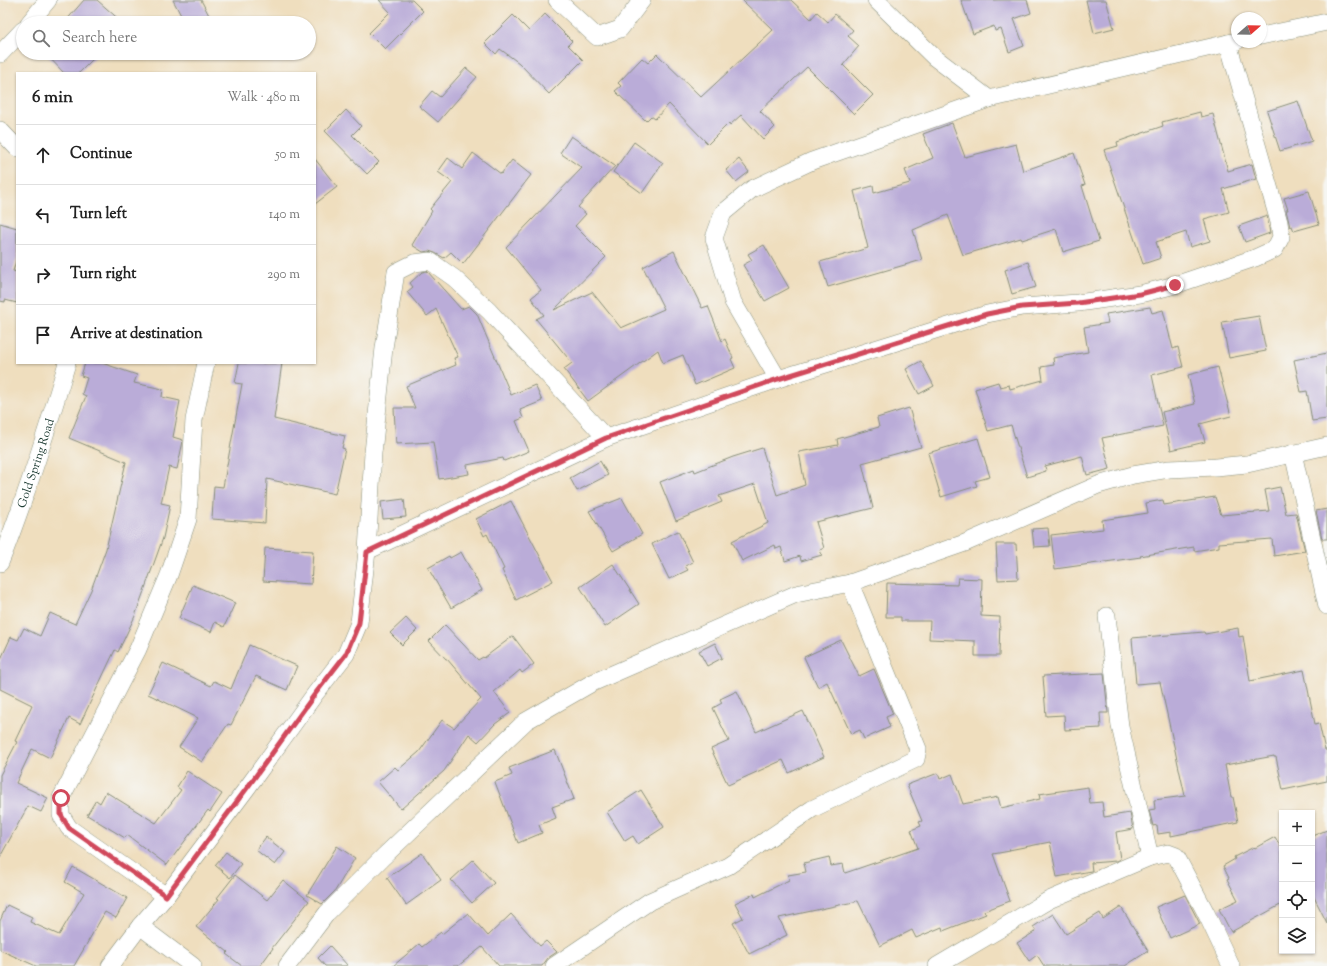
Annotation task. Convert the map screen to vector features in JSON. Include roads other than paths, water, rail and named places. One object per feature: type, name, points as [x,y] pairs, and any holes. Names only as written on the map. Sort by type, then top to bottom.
[{"type":"street","points":[[35,16],[48,0]]},
{"type":"street","points":[[557,0],[597,37],[620,29],[642,0]]},
{"type":"street","points":[[876,0],[934,57],[989,99]]},
{"type":"street","points":[[1267,35],[1327,22]]},
{"type":"street","points":[[0,54],[16,37]]},
{"type":"street","points":[[778,379],[733,302],[714,238],[723,213],[752,189],[812,161],[989,99],[1231,42]]},
{"type":"street","points":[[367,552],[606,438],[778,379],[987,314],[1022,307],[1078,303],[1140,294],[1175,285],[1255,258],[1275,249],[1281,237],[1279,222],[1235,48]]},
{"type":"street","points":[[0,130],[16,147]]},
{"type":"street","points":[[110,966],[140,926],[166,896],[346,654],[359,623],[367,552],[373,453],[384,348],[396,272],[414,262],[430,261],[454,278],[489,311],[606,438]]},
{"type":"street","name":"Gold Spring Road","points":[[0,563],[41,450],[67,364]]},
{"type":"street","points":[[166,896],[69,828],[61,815],[61,798],[138,649],[169,575],[188,520],[194,420],[206,364]]},
{"type":"street","points":[[287,966],[327,913],[383,857],[526,721],[592,683],[796,594],[850,583],[965,543],[1098,485],[1133,475],[1169,468],[1216,467],[1247,464],[1327,446]]},
{"type":"street","points":[[1292,453],[1327,606]]},
{"type":"street","points":[[554,966],[650,902],[728,866],[812,808],[916,759],[918,748],[850,583]]},
{"type":"street","points":[[1107,616],[1120,726],[1150,857]]},
{"type":"street","points":[[937,966],[1049,900],[1150,857],[1168,853],[1176,856],[1231,966]]},
{"type":"street","points":[[140,926],[192,966]]}]
